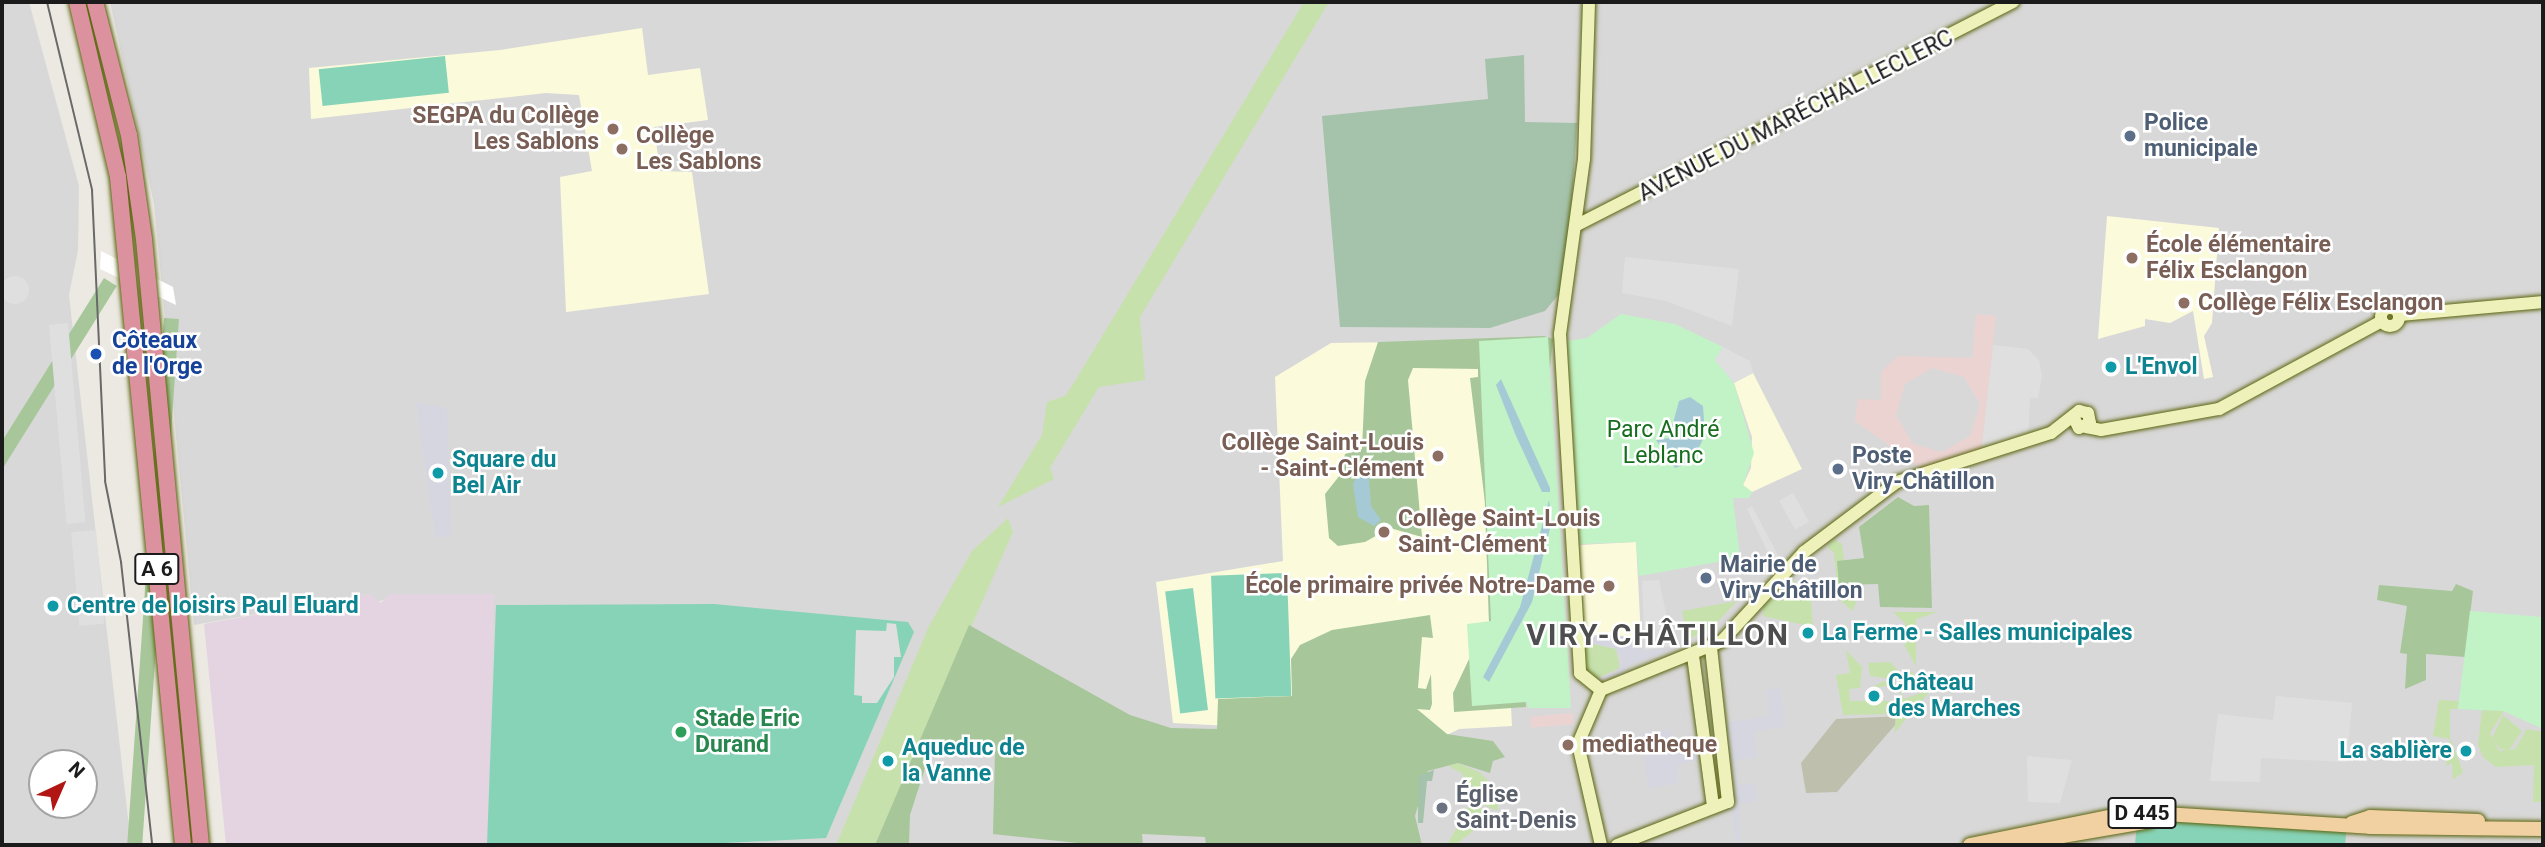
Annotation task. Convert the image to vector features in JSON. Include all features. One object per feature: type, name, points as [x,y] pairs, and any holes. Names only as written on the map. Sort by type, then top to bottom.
[{"type":"highway","name":"A 6","points":[[77,2],[118,177],[183,845]]},
{"type":"highway","name":"A 6","points":[[95,2],[127,124],[141,216],[201,845]]},
{"type":"main road","name":"D 445","points":[[1970,845],[2133,812],[2263,821],[2542,829]]},
{"type":"main road","name":"D 445","points":[[2010,845],[2137,821],[2263,821]]},
{"type":"street","points":[[1589,2],[1577,225],[1560,334],[1580,673],[1601,690]]},
{"type":"street","name":"AVENUE DU MARÉCHAL LECLERC","points":[[1577,225],[2013,2]]},
{"type":"street","points":[[1601,845],[1578,744],[1601,690],[1711,648],[1732,632],[1760,594],[1804,552],[1882,491],[1917,473],[2028,441],[2081,421],[2121,427],[2207,413],[2382,321],[2395,325],[2400,315],[2543,302]]},
{"type":"street","points":[[1617,845],[1728,802],[1711,648]]},
{"type":"street","points":[[1693,656],[1713,806]]},
{"type":"shaded area","points":[[2,2],[29,2],[79,186],[78,250],[69,295],[131,845],[2,845]]},
{"type":"shaded area","points":[[110,2],[2543,2],[2543,845],[487,845],[389,597],[376,603],[370,594],[194,625],[154,204]]},
{"type":"shaded area","name":"Collège Les Sablons","points":[[642,28],[648,75],[700,68],[708,120],[654,127],[660,171],[692,172],[709,294],[566,312],[560,177],[592,171],[579,95],[546,93],[311,119],[309,68],[500,50]]},
{"type":"shaded area","points":[[1524,55],[1525,122],[1577,123],[1569,244],[1559,294],[1545,311],[1490,328],[1340,327],[1322,116],[1488,99],[1485,59]]},
{"type":"shaded area","points":[[2107,216],[2219,228],[2212,323],[2204,336],[2213,377],[2204,379],[2193,311],[2170,323],[2145,319],[2145,326],[2098,339]]},
{"type":"shaded area","points":[[1625,257],[1739,269],[1732,326],[1666,301],[1622,293]]},
{"type":"shaded area","points":[[15,276],[25,280],[29,290],[25,300],[15,304],[5,300],[1,290],[5,280]]},
{"type":"shaded area","points":[[1976,314],[1996,316],[1981,454],[1931,468],[1919,467],[1855,421],[1858,399],[1881,400],[1881,372],[1898,356],[1972,358]],"holes":[[[1932,368],[1964,377],[1980,404],[1970,436],[1942,452],[1913,444],[1896,415],[1905,384]]]},
{"type":"shaded area","points":[[68,323],[85,522],[67,524],[49,325]]},
{"type":"shaded area","name":"Collège Saint-Louis Saint-Clément","points":[[1479,341],[1489,622],[1458,684],[1454,709],[1511,708],[1512,726],[1459,729],[1443,737],[1173,723],[1156,582],[1283,561],[1275,377],[1331,343]]},
{"type":"shaded area","points":[[1993,345],[2028,349],[2039,360],[2042,376],[2038,398],[2030,398],[2028,441],[1981,454]]},
{"type":"shaded area","points":[[1723,347],[1750,361],[1753,373],[1734,383],[1715,360]]},
{"type":"shaded area","points":[[1753,373],[1802,469],[1752,492],[1743,485],[1751,468],[1752,437],[1734,383]]},
{"type":"shaded area","name":"Square du Bel Air","points":[[416,403],[447,408],[451,537],[435,537]]},
{"type":"shaded area","points":[[1793,493],[1809,522],[1795,530],[1779,501]]},
{"type":"shaded area","points":[[1752,506],[1782,563],[1775,567],[1747,509]]},
{"type":"shaded area","points":[[96,530],[104,624],[79,626],[71,532]]},
{"type":"shaded area","name":"École primaire privée Notre-Dame","points":[[1636,542],[1641,636],[1585,639],[1580,545]]},
{"type":"shaded area","points":[[1659,580],[1673,646],[1645,650],[1642,581]]},
{"type":"shaded area","points":[[370,594],[381,603],[389,594],[494,594],[487,845],[226,845],[204,624]]},
{"type":"shaded area","points":[[887,623],[896,624],[901,657],[894,657],[894,677],[877,703],[862,703],[862,696],[854,695],[856,630],[886,631]]},
{"type":"shaded area","points":[[1581,635],[1629,636],[1630,641],[1639,636],[1642,651],[1674,648],[1625,667],[1625,676],[1595,681],[1617,671],[1622,661],[1616,649],[1581,641]]},
{"type":"shaded area","points":[[1780,688],[1786,727],[1754,731],[1757,757],[1735,760],[1738,785],[1755,783],[1758,802],[1739,803],[1741,845],[1735,841],[1732,811],[1724,812],[1722,804],[1722,757],[1708,764],[1701,759],[1678,765],[1679,783],[1648,788],[1642,734],[1670,729],[1673,747],[1720,744],[1718,724],[1769,716],[1766,690]]},
{"type":"shaded area","points":[[2276,696],[2352,703],[2347,762],[2261,758],[2260,782],[2210,781],[2218,714],[2273,720]]},
{"type":"shaded area","points":[[1573,713],[1574,724],[1531,728],[1530,717]]},
{"type":"shaded area","points":[[1903,716],[1837,792],[1806,793],[1801,763],[1836,719]]},
{"type":"shaded area","points":[[2027,756],[2072,760],[2060,803],[2028,802]]},
{"type":"shaded area","points":[[1434,770],[1432,781],[1427,781],[1423,823],[1418,823],[1418,776]]},
{"type":"green space","points":[[1304,2],[1329,2],[1140,317],[1145,380],[1099,387],[1050,468],[1054,479],[998,507],[1042,435],[1047,402],[1065,396],[1072,386]]},
{"type":"green space","points":[[445,56],[449,93],[323,106],[319,69]]},
{"type":"green space","points":[[104,278],[117,286],[2,470],[2,441]]},
{"type":"green space","name":"Parc André Leblanc","points":[[1621,314],[1675,324],[1723,347],[1715,360],[1734,383],[1754,453],[1743,485],[1752,492],[1749,498],[1733,498],[1740,558],[1639,576],[1636,542],[1580,544],[1568,341],[1587,338]]},
{"type":"green space","points":[[164,318],[179,319],[142,845],[127,845]]},
{"type":"green space","points":[[1544,336],[1553,339],[1523,633],[1526,707],[1454,712],[1453,693],[1470,657],[1474,628],[1489,622],[1485,503],[1470,378],[1478,377],[1478,369],[1413,368],[1408,380],[1422,537],[1390,528],[1365,542],[1338,546],[1329,538],[1325,494],[1340,475],[1345,454],[1362,449],[1365,381],[1378,342]]},
{"type":"green space","points":[[1548,337],[1571,708],[1528,708],[1527,702],[1472,706],[1467,624],[1491,621],[1479,341]]},
{"type":"green space","points":[[1898,497],[1914,506],[1929,505],[1932,608],[1880,607],[1878,584],[1839,585],[1837,561],[1864,558],[1859,527]]},
{"type":"green space","points":[[1008,518],[1013,532],[875,845],[836,845],[929,626],[972,551]]},
{"type":"green space","points":[[1834,539],[1842,544],[1850,600],[1857,601],[1852,611],[1838,598],[1834,553],[1827,547]]},
{"type":"green space","points":[[1287,573],[1291,696],[1215,699],[1211,576]]},
{"type":"green space","points":[[1792,579],[1811,598],[1813,627],[1763,616],[1763,607]]},
{"type":"green space","points":[[2456,584],[2473,591],[2465,657],[2426,654],[2426,680],[2405,689],[2407,654],[2400,653],[2407,606],[2377,600],[2379,585],[2452,591]]},
{"type":"green space","points":[[1193,588],[1208,710],[1180,713],[1165,591]]},
{"type":"green space","points":[[1737,601],[1712,628],[1682,642],[1687,636],[1682,611]]},
{"type":"green space","name":"Stade Eric Durand","points":[[714,604],[908,622],[914,632],[826,838],[684,845],[487,845],[496,605]]},
{"type":"green space","points":[[2470,611],[2543,617],[2543,729],[2503,711],[2458,709]]},
{"type":"green space","points":[[1893,612],[1938,612],[1916,619],[1916,666],[1904,645],[1910,638],[1901,631],[1906,624]]},
{"type":"green space","points":[[1430,615],[1433,638],[1422,637],[1418,688],[1426,689],[1431,674],[1432,704],[1430,710],[1417,709],[1447,734],[1493,741],[1505,757],[1493,761],[1490,773],[1458,763],[1428,771],[1415,816],[1422,845],[1206,845],[1205,837],[1142,834],[1143,845],[1097,845],[993,834],[995,751],[971,747],[971,740],[929,756],[910,815],[909,845],[875,845],[969,625],[1130,715],[1171,728],[1217,729],[1218,699],[1292,696],[1291,659],[1300,645],[1332,630]]},
{"type":"green space","points":[[1585,641],[1616,649],[1620,668],[1595,679],[1586,671]]},
{"type":"green space","points":[[1846,650],[1862,667],[1860,688],[1849,689],[1850,701],[1897,701],[1901,695],[1896,685],[1871,688],[1884,681],[1898,684],[1904,699],[1932,689],[1894,733],[1896,714],[1843,715],[1836,675],[1850,673]]},
{"type":"green space","points":[[1890,662],[1903,675],[1908,669],[1924,683],[1910,689],[1907,681],[1870,676],[1868,663]]},
{"type":"green space","points":[[2439,700],[2459,701],[2458,709],[2450,709],[2450,738],[2463,772],[2453,780],[2452,763],[2446,766],[2450,739],[2433,736]]},
{"type":"green space","points":[[2482,710],[2504,711],[2490,733],[2499,751],[2515,749],[2527,729],[2543,732],[2542,802],[2533,802],[2534,765],[2496,767],[2483,757],[2478,745]]},
{"type":"green space","points":[[2503,715],[2522,731],[2509,750],[2500,749],[2492,738]]},
{"type":"green space","points":[[1458,763],[1479,772],[1500,792],[1497,811],[1473,800],[1462,773],[1448,766]]},
{"type":"green space","points":[[1470,804],[1494,815],[1455,845],[1447,845]]},
{"type":"green space","points":[[2137,821],[2347,824],[2345,845],[2135,845]]},
{"type":"water","points":[[1501,379],[1550,492],[1542,492],[1516,436],[1496,385]]},
{"type":"water","points":[[1690,397],[1703,406],[1705,435],[1692,462],[1675,468],[1656,440],[1669,438],[1679,401]]},
{"type":"water","points":[[1377,461],[1369,480],[1371,506],[1381,520],[1374,526],[1358,517],[1353,484],[1360,470]]},
{"type":"water","points":[[1549,500],[1552,520],[1532,602],[1489,682],[1483,677],[1520,607]]},
{"type":"pier","points":[[101,251],[173,287],[176,305],[100,269]]},
{"type":"tram line","points":[[47,2],[92,190],[105,481],[121,562],[152,845]]},
{"type":"place","name":"SEGPA du Collège Les Sablons","points":[[613,129]]},
{"type":"place","name":"Police municipale","points":[[2130,136]]},
{"type":"place","name":"Collège Les Sablons","points":[[622,149]]},
{"type":"place","name":"École élémentaire Félix Esclangon","points":[[2132,258]]},
{"type":"place","name":"Collège Félix Esclangon","points":[[2184,303]]},
{"type":"place","name":"Côteaux de l'Orge","points":[[96,354]]},
{"type":"place","name":"L'Envol","points":[[2111,367]]},
{"type":"place","name":"Collège Saint-Louis - Saint-Clément","points":[[1438,456]]},
{"type":"place","name":"Poste Viry-Châtillon","points":[[1838,469]]},
{"type":"place","name":"Square du Bel Air","points":[[438,473]]},
{"type":"place","name":"Collège Saint-Louis Saint-Clément","points":[[1384,532]]},
{"type":"place","name":"Mairie de Viry-Châtillon","points":[[1706,578]]},
{"type":"place","name":"École primaire privée Notre-Dame","points":[[1609,586]]},
{"type":"place","name":"Centre de loisirs Paul Eluard","points":[[53,606]]},
{"type":"place","name":"La Ferme - Salles municipales","points":[[1808,633]]},
{"type":"place","name":"Château des Marches","points":[[1874,696]]},
{"type":"place","name":"Stade Eric Durand","points":[[681,732]]},
{"type":"place","name":"mediatheque","points":[[1568,745]]},
{"type":"place","name":"La sablière","points":[[2466,751]]},
{"type":"place","name":"Aqueduc de la Vanne","points":[[888,761]]},
{"type":"place","name":"Église Saint-Denis","points":[[1442,808]]},
{"type":"district","name":"VIRY-CHÂTILLON","points":[[1658,635]]}]
